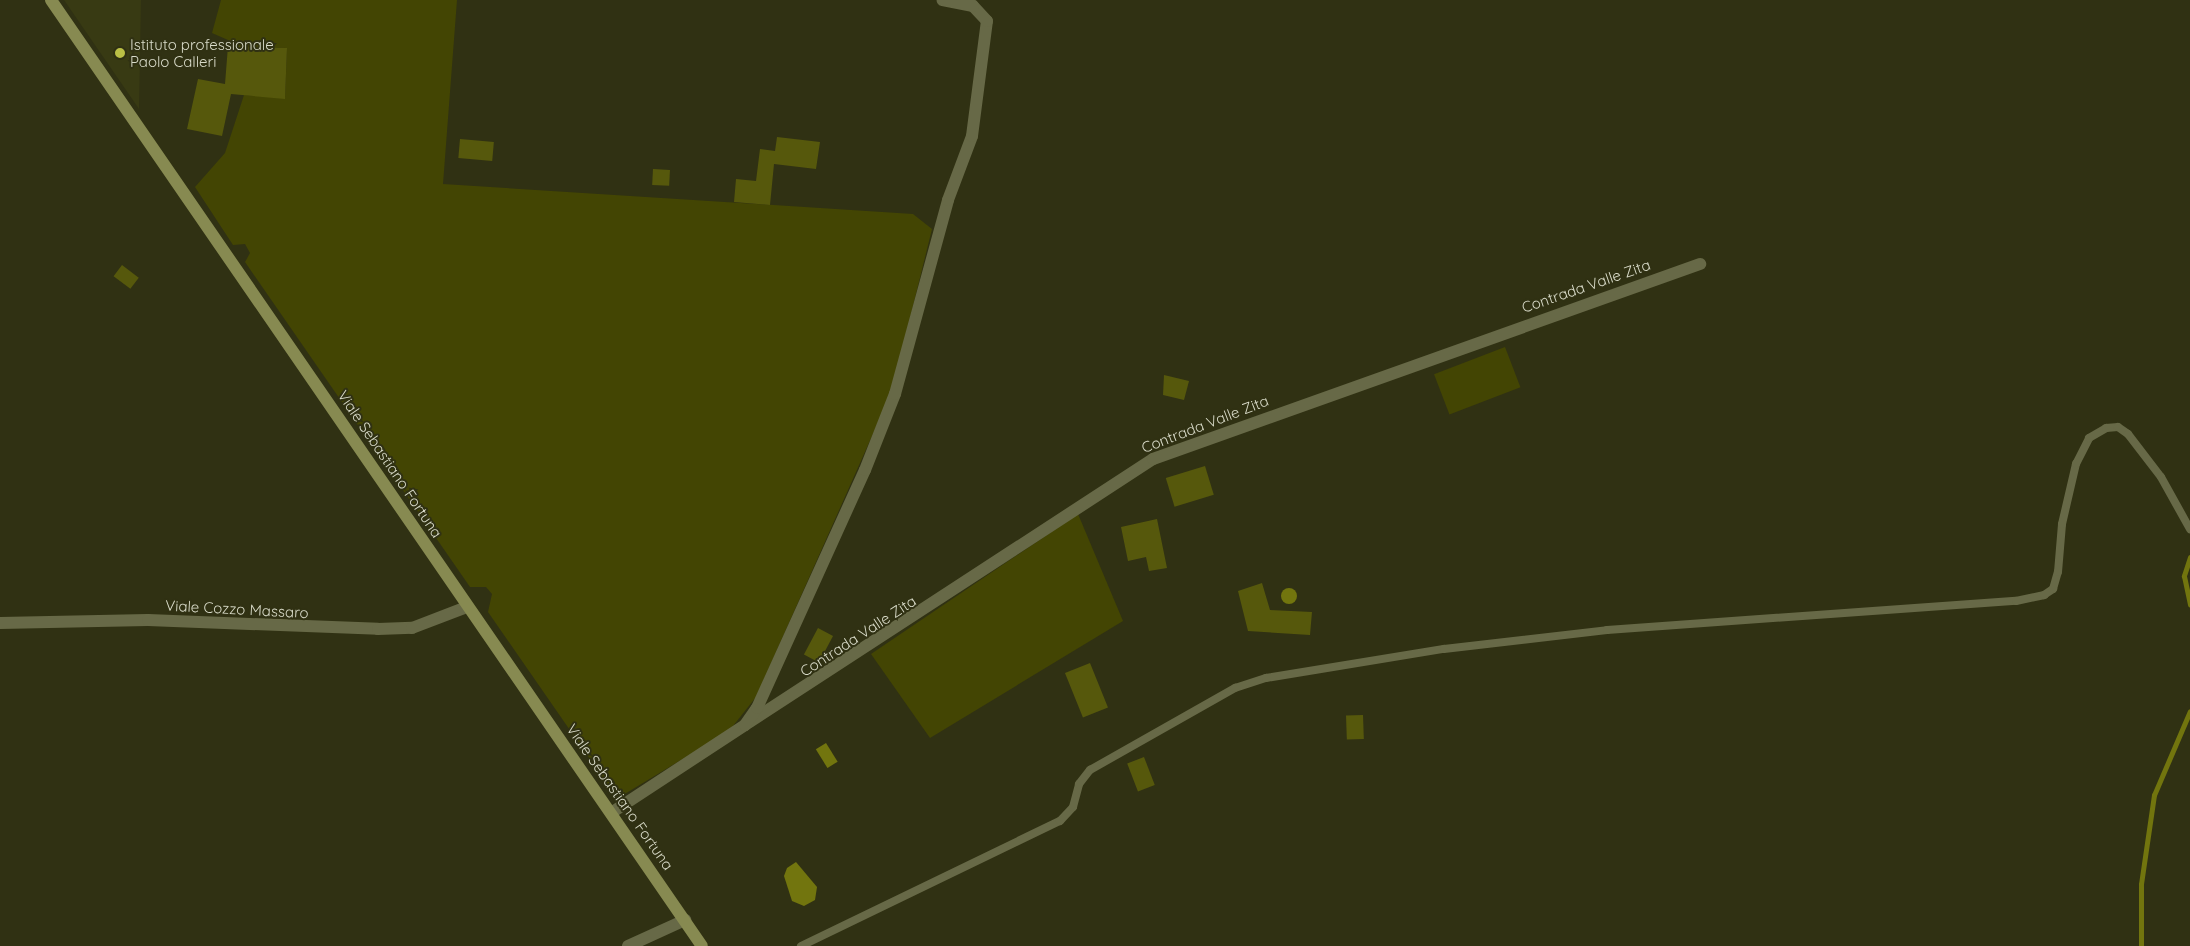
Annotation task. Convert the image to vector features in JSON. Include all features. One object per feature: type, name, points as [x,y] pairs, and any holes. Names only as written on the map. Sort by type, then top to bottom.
[{"type":"street","name":"Viale Sebastiano Fortuna","points":[[51,0],[702,946]]},
{"type":"street","name":"Contrada Valle Zita","points":[[744,725],[757,708],[885,420],[948,200],[963,169],[972,136],[987,21],[973,6],[943,0]]},
{"type":"street","name":"Contrada Valle Zita","points":[[611,813],[1153,459],[1700,264]]},
{"type":"street","name":"Viale Cozzo Massaro","points":[[0,623],[148,620],[378,629],[412,628],[468,607]]},
{"type":"street","points":[[628,946],[684,920]]},
{"type":"lane","points":[[801,946],[1060,821],[1073,807],[1079,784],[1090,770],[1235,688],[1266,678],[1444,649],[1607,630],[2016,601],[2044,595],[2053,589],[2058,572],[2062,524],[2076,464],[2089,438],[2106,428],[2118,426],[2128,434],[2161,477],[2190,529]]},
{"type":"shaded area","name":"Istituto professionale Paolo Calleri","points":[[64,0],[141,0],[139,109]]},
{"type":"shaded area","points":[[221,0],[457,0],[443,184],[913,214],[932,229],[892,391],[756,697],[729,731],[623,795],[610,788],[488,612],[492,594],[486,587],[470,587],[245,262],[250,253],[245,244],[233,245],[195,187],[225,153],[244,95],[285,98],[287,48],[227,46],[228,40],[212,33]]},
{"type":"shaded area","points":[[1505,347],[1520,387],[1449,414],[1434,374]]},
{"type":"shaded area","points":[[1078,514],[1123,621],[930,738],[871,654]]},
{"type":"shaded area","points":[[1289,588],[1295,590],[1297,596],[1295,602],[1289,604],[1283,602],[1281,596],[1283,590]]},
{"type":"shaded area","points":[[826,743],[838,762],[827,768],[816,749]]},
{"type":"shaded area","points":[[796,862],[817,887],[815,900],[804,906],[792,901],[784,876],[787,868]]},
{"type":"building","points":[[228,46],[287,48],[285,99],[231,94],[222,136],[187,129],[198,79],[225,84]]},
{"type":"building","points":[[777,137],[820,142],[816,169],[774,164],[770,205],[734,202],[736,179],[756,181],[760,149],[775,151]]},
{"type":"building","points":[[460,139],[494,142],[492,161],[458,158]]},
{"type":"building","points":[[653,169],[670,170],[669,186],[652,185]]},
{"type":"building","points":[[122,265],[139,278],[130,289],[114,276]]},
{"type":"building","points":[[1164,375],[1189,381],[1184,400],[1163,395]]},
{"type":"building","points":[[1205,466],[1214,495],[1175,507],[1166,478]]},
{"type":"building","points":[[1157,519],[1167,568],[1149,571],[1146,557],[1128,561],[1121,527]]},
{"type":"building","points":[[1262,583],[1270,610],[1312,612],[1310,635],[1248,631],[1238,591]]},
{"type":"building","points":[[818,628],[833,636],[819,662],[804,654]]},
{"type":"building","points":[[1090,663],[1108,708],[1083,718],[1065,673]]},
{"type":"building","points":[[1363,715],[1364,739],[1347,740],[1346,716]]},
{"type":"building","points":[[1144,757],[1155,785],[1138,791],[1127,763]]},
{"type":"waterway","points":[[2190,557],[2184,576],[2190,604]]},
{"type":"waterway","points":[[2141,946],[2141,884],[2154,795],[2190,711]]},
{"type":"place","name":"Istituto professionale Paolo Calleri","points":[[120,53]]}]
